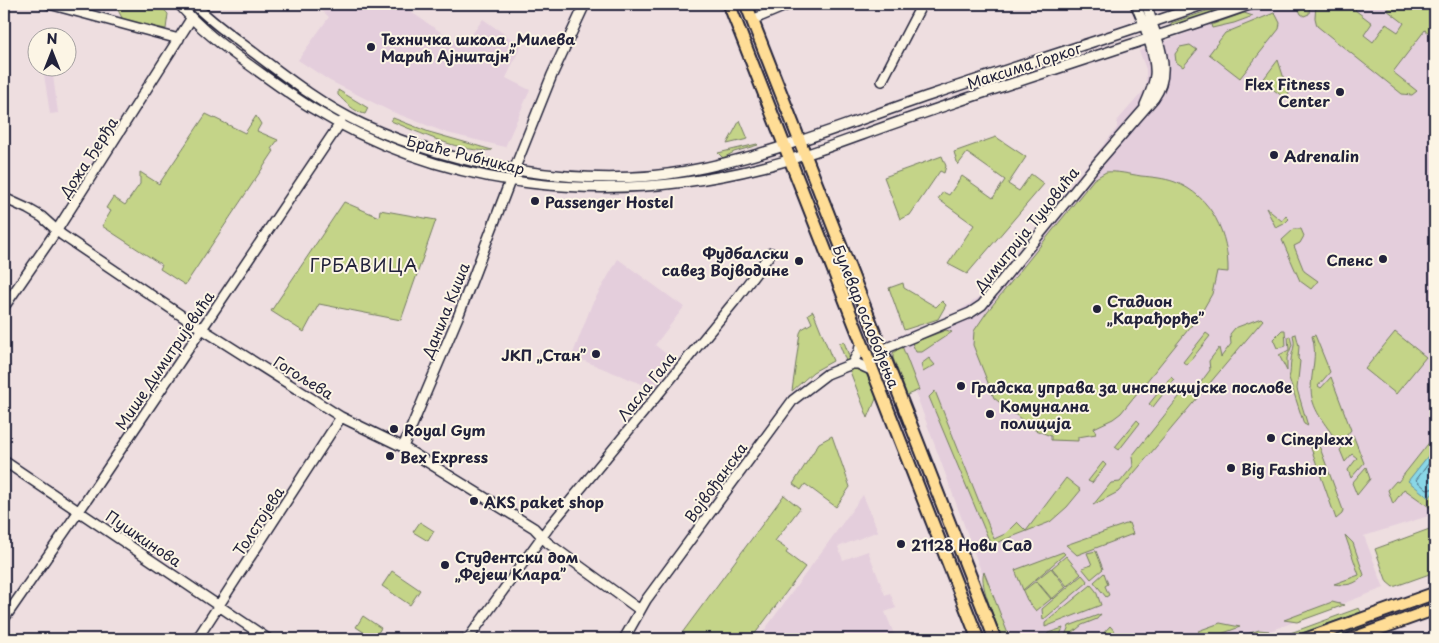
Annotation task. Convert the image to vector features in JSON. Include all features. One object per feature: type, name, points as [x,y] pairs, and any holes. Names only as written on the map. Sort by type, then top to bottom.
[{"type":"main road","name":"Булевар ослобођења","points":[[729,4],[978,639]]},
{"type":"main road","name":"Булевар ослобођења","points":[[746,4],[995,639]]},
{"type":"main road","points":[[1306,639],[1435,593]]},
{"type":"main road","points":[[1350,639],[1435,609]]},
{"type":"street","points":[[49,4],[179,39]]},
{"type":"street","name":"Браће Рибникар","points":[[179,4],[191,19],[217,42],[288,93],[339,125],[378,143],[413,156],[510,181],[578,188],[659,185],[711,179],[790,160]]},
{"type":"street","name":"Браће Рибникар","points":[[194,4],[210,22],[298,86],[345,115],[411,144],[477,162],[514,170],[576,176],[607,177],[662,174],[710,166],[784,145]]},
{"type":"street","points":[[514,170],[552,75],[585,4]]},
{"type":"street","points":[[752,20],[790,4]]},
{"type":"street","points":[[882,81],[922,4]]},
{"type":"street","name":"Димитрија Туцовића","points":[[1135,4],[1148,39],[1154,62],[1155,76],[1153,86],[1142,110]]},
{"type":"street","name":"Димитрија Туцовића","points":[[882,350],[970,313],[982,305],[1098,161],[1159,91],[1163,76],[1162,54],[1146,4]]},
{"type":"street","name":"Максима Горког","points":[[784,145],[1205,4]]},
{"type":"street","name":"Максима Горког","points":[[790,160],[826,149],[923,113],[1252,4]]},
{"type":"street","name":"Дожа Ђерђа","points":[[4,307],[57,230],[191,19]]},
{"type":"street","name":"Мише Димитријевића","points":[[4,618],[79,511],[345,115]]},
{"type":"street","name":"Данила Киша","points":[[403,447],[458,317],[510,181]]},
{"type":"street","name":"Гогољева","points":[[4,198],[28,209],[202,329],[341,417],[403,447],[534,528],[548,544],[640,610]]},
{"type":"street","name":"Ласла Гала","points":[[468,639],[542,536],[734,302],[771,252]]},
{"type":"street","points":[[861,341],[859,351],[852,364],[858,364],[873,371]]},
{"type":"street","name":"Војвођанска","points":[[624,639],[640,610],[710,512],[794,400],[827,374],[852,364]]},
{"type":"street","name":"Толстојева","points":[[197,639],[341,417]]},
{"type":"street","name":"Пушкинова","points":[[4,462],[268,639]]},
{"type":"shaded area","points":[[315,4],[399,4],[463,47],[483,19],[521,46],[506,78],[530,90],[505,147],[447,133],[390,111],[330,81],[298,60],[329,17]]},
{"type":"shaded area","points":[[1264,4],[1435,4],[1435,514],[1364,536],[1384,588],[1249,639],[1006,639],[895,337],[956,313],[984,294],[1117,128],[1117,121],[1146,88],[1146,69],[1139,51]]},
{"type":"shaded area","points":[[45,78],[53,78],[58,113],[50,114]]},
{"type":"shaded area","points":[[618,259],[684,307],[655,345],[675,361],[654,389],[572,356],[592,304]]},
{"type":"shaded area","points":[[863,495],[878,531],[838,547],[843,560],[868,551],[885,595],[890,593],[896,608],[885,612],[896,639],[758,639]]},
{"type":"green space","points":[[121,4],[159,4],[168,14],[166,29],[123,20],[116,6]]},
{"type":"green space","points":[[1228,4],[1237,4],[1172,26],[1171,23]]},
{"type":"green space","points":[[1310,4],[1309,14],[1304,16],[1301,14],[1294,5]]},
{"type":"green space","points":[[1316,4],[1354,4],[1357,7],[1355,10],[1372,23],[1364,35],[1373,42],[1386,24],[1398,32],[1404,23],[1387,10],[1392,4],[1434,4],[1435,37],[1425,30],[1393,72],[1417,91],[1412,95],[1402,94],[1317,26],[1315,18]]},
{"type":"green space","points":[[1244,13],[1253,16],[1212,28],[1211,25]]},
{"type":"green space","points":[[1274,13],[1280,23],[1279,29],[1240,78],[1209,54],[1225,33]]},
{"type":"green space","points":[[1190,45],[1197,50],[1183,67],[1176,62],[1175,54],[1180,47]]},
{"type":"green space","points":[[1278,60],[1289,94],[1286,99],[1262,81]]},
{"type":"green space","points":[[338,90],[368,108],[365,114],[347,104],[338,95]]},
{"type":"green space","points":[[206,114],[245,133],[256,116],[261,124],[257,131],[278,140],[271,149],[274,151],[185,285],[160,269],[162,265],[102,226],[111,211],[106,208],[113,197],[125,205],[140,184],[140,172],[159,184]]},
{"type":"green space","points":[[393,118],[429,132],[492,150],[468,149],[441,141],[391,121]]},
{"type":"green space","points":[[740,120],[748,139],[727,144]]},
{"type":"green space","points":[[996,137],[1026,157],[1008,184],[1019,191],[1031,174],[1044,184],[967,274],[948,264],[974,225],[938,199],[943,192],[949,195],[962,176],[993,198],[1005,180],[967,153],[958,165],[954,152]]},
{"type":"green space","points":[[757,144],[723,158],[718,153]]},
{"type":"green space","points":[[942,156],[946,166],[944,173],[940,171],[910,215],[900,219],[884,177]]},
{"type":"green space","name":"Стадион „Карађорђе”","points":[[1106,172],[1158,178],[1175,182],[1188,188],[1199,197],[1216,218],[1225,244],[1228,272],[1217,271],[1212,294],[1200,315],[1121,413],[1094,428],[1096,434],[1078,437],[1078,441],[1051,440],[1051,436],[1035,430],[994,398],[973,345],[974,331],[987,312],[1094,179]]},
{"type":"green space","points":[[344,202],[379,217],[380,210],[436,220],[401,320],[319,304],[304,332],[271,311]]},
{"type":"green space","points":[[1266,208],[1282,221],[1286,216],[1289,219],[1276,228]]},
{"type":"green space","points":[[1294,229],[1301,229],[1304,236],[1300,243],[1294,246],[1304,271],[1318,281],[1311,289],[1300,281],[1282,240]]},
{"type":"green space","points":[[903,283],[904,288],[936,307],[942,301],[946,305],[938,319],[904,330],[889,288]]},
{"type":"green space","points":[[813,311],[833,361],[813,372],[792,391],[800,333],[802,329],[812,323],[808,314]]},
{"type":"green space","points":[[1261,318],[1263,320],[1118,492],[1093,505],[1111,483],[1120,482],[1133,466],[1132,456],[1187,387],[1198,386],[1210,370],[1209,361],[1219,348],[1221,357],[1231,344],[1230,334],[1235,328]]},
{"type":"green space","points":[[946,330],[952,332],[922,352],[916,352],[912,343]]},
{"type":"green space","points":[[1282,330],[1285,330],[1286,346],[1277,348],[1273,339]]},
{"type":"green space","points":[[1395,332],[1426,357],[1396,394],[1365,369]]},
{"type":"green space","points":[[1206,333],[1210,336],[1187,365],[1183,362]]},
{"type":"green space","points":[[1296,334],[1299,346],[1298,359],[1300,361],[1297,389],[1308,426],[1304,424],[1289,378],[1294,346],[1293,335]]},
{"type":"green space","points":[[1315,335],[1330,372],[1318,386],[1321,388],[1331,377],[1351,430],[1339,445],[1318,413],[1312,398],[1311,383],[1314,343],[1312,336]]},
{"type":"green space","points":[[1290,336],[1292,345],[1287,358],[1287,371],[1279,355],[1289,350],[1288,337]]},
{"type":"green space","points":[[844,342],[852,364],[865,367],[880,389],[868,418],[839,343]]},
{"type":"green space","points":[[902,346],[919,390],[907,395],[893,358],[893,353]]},
{"type":"green space","points":[[929,358],[935,365],[923,372],[921,364]]},
{"type":"green space","points":[[1171,377],[1174,380],[1153,407],[1149,404]]},
{"type":"green space","points":[[935,391],[994,539],[1005,534],[1017,522],[1026,531],[1066,478],[1081,490],[1067,507],[1050,522],[991,545],[929,397]]},
{"type":"green space","points":[[1137,420],[1140,423],[1119,450],[1115,447]]},
{"type":"green space","points":[[1353,435],[1364,463],[1351,478],[1348,470],[1357,458],[1352,454],[1345,462],[1340,450]]},
{"type":"green space","points":[[1435,435],[1435,511],[1404,489],[1393,504],[1388,490],[1396,481],[1398,482]]},
{"type":"green space","points":[[832,436],[850,487],[836,507],[805,484],[801,490],[793,484],[819,443]]},
{"type":"green space","points":[[1307,437],[1313,439],[1320,448],[1343,510],[1342,514],[1336,519]]},
{"type":"green space","points":[[1103,462],[1106,465],[1092,483],[1088,481]]},
{"type":"green space","points":[[1366,467],[1370,479],[1357,495],[1352,483]]},
{"type":"green space","points":[[784,495],[800,508],[775,541],[788,550],[786,553],[805,567],[751,639],[690,639],[682,633]]},
{"type":"green space","points":[[420,522],[434,531],[428,541],[413,532]]},
{"type":"green space","points":[[1129,523],[1133,534],[1077,555],[1066,545]]},
{"type":"green space","points":[[1435,527],[1435,572],[1393,587],[1387,582],[1375,549]]},
{"type":"green space","points":[[1345,535],[1353,543],[1364,575],[1350,584],[1334,584],[1359,575]]},
{"type":"green space","points":[[1096,551],[1103,569],[1091,579],[1082,568],[1092,565],[1087,553]]},
{"type":"green space","points":[[1063,552],[1065,554],[1023,590],[1015,570]]},
{"type":"green space","points":[[1066,556],[1081,574],[1067,586],[1052,568]]},
{"type":"green space","points":[[1051,568],[1066,587],[1052,599],[1036,580]]},
{"type":"green space","points":[[392,571],[420,590],[410,605],[382,586]]},
{"type":"green space","points":[[984,572],[1010,639],[1002,639],[986,595],[983,578]]},
{"type":"green space","points":[[1104,573],[1108,584],[1105,586],[1109,595],[1106,597],[1094,582]]},
{"type":"green space","points":[[1082,575],[1088,582],[1043,620],[1042,609]]},
{"type":"green space","points":[[1036,581],[1051,599],[1036,611],[1027,600],[1023,591]]},
{"type":"green space","points":[[1091,585],[1096,591],[1101,605],[1045,627],[1045,623]]},
{"type":"green space","points":[[1332,602],[1344,605],[1297,622],[1284,620]]},
{"type":"green space","points":[[1359,608],[1361,612],[1286,639],[1274,639]]},
{"type":"green space","points":[[1101,614],[1097,619],[1082,625],[1064,638],[1069,626]]},
{"type":"green space","points":[[363,616],[381,628],[374,639],[356,627]]},
{"type":"green space","points":[[1220,623],[1240,627],[1207,639],[1198,631]]},
{"type":"green space","points":[[1363,624],[1365,627],[1332,639],[1320,639]]},
{"type":"green space","points":[[1110,626],[1120,639],[1098,639]]},
{"type":"green space","points":[[1063,628],[1058,639],[1045,639],[1048,633]]},
{"type":"green space","points":[[1259,630],[1269,631],[1248,639],[1233,639]]},
{"type":"water","points":[[1435,447],[1435,490],[1429,498],[1408,481]]},
{"type":"place","name":"Техничка школа „Милева Марић Ајнштајн”","points":[[371,47]]},
{"type":"place","name":"Flex Fitness Center","points":[[1340,92]]},
{"type":"place","name":"Adrenalin","points":[[1274,155]]},
{"type":"place","name":"Passenger Hostel","points":[[535,201]]},
{"type":"place","name":"Спенс","points":[[1383,259]]},
{"type":"place","name":"Фудбалски савез Војводине","points":[[799,261]]},
{"type":"place","name":"Стадион „Карађорђе”","points":[[1097,309]]},
{"type":"place","name":"ЈКП „Стан”","points":[[596,354]]},
{"type":"place","name":"Градска управа за инспекцијске послове","points":[[961,386]]},
{"type":"place","name":"Комунална полиција","points":[[990,414]]},
{"type":"place","name":"Royal Gym","points":[[394,429]]},
{"type":"place","name":"Cineplexx","points":[[1271,438]]},
{"type":"place","name":"Bex Express","points":[[390,456]]},
{"type":"place","name":"Big Fashion","points":[[1231,468]]},
{"type":"place","name":"AKS paket shop","points":[[474,501]]},
{"type":"place","name":"21128 Нови Сад","points":[[901,544]]},
{"type":"place","name":"Студентски дом „Фејеш Клара”","points":[[445,565]]},
{"type":"district","name":"ГРБАВИЦА","points":[[364,264]]}]
